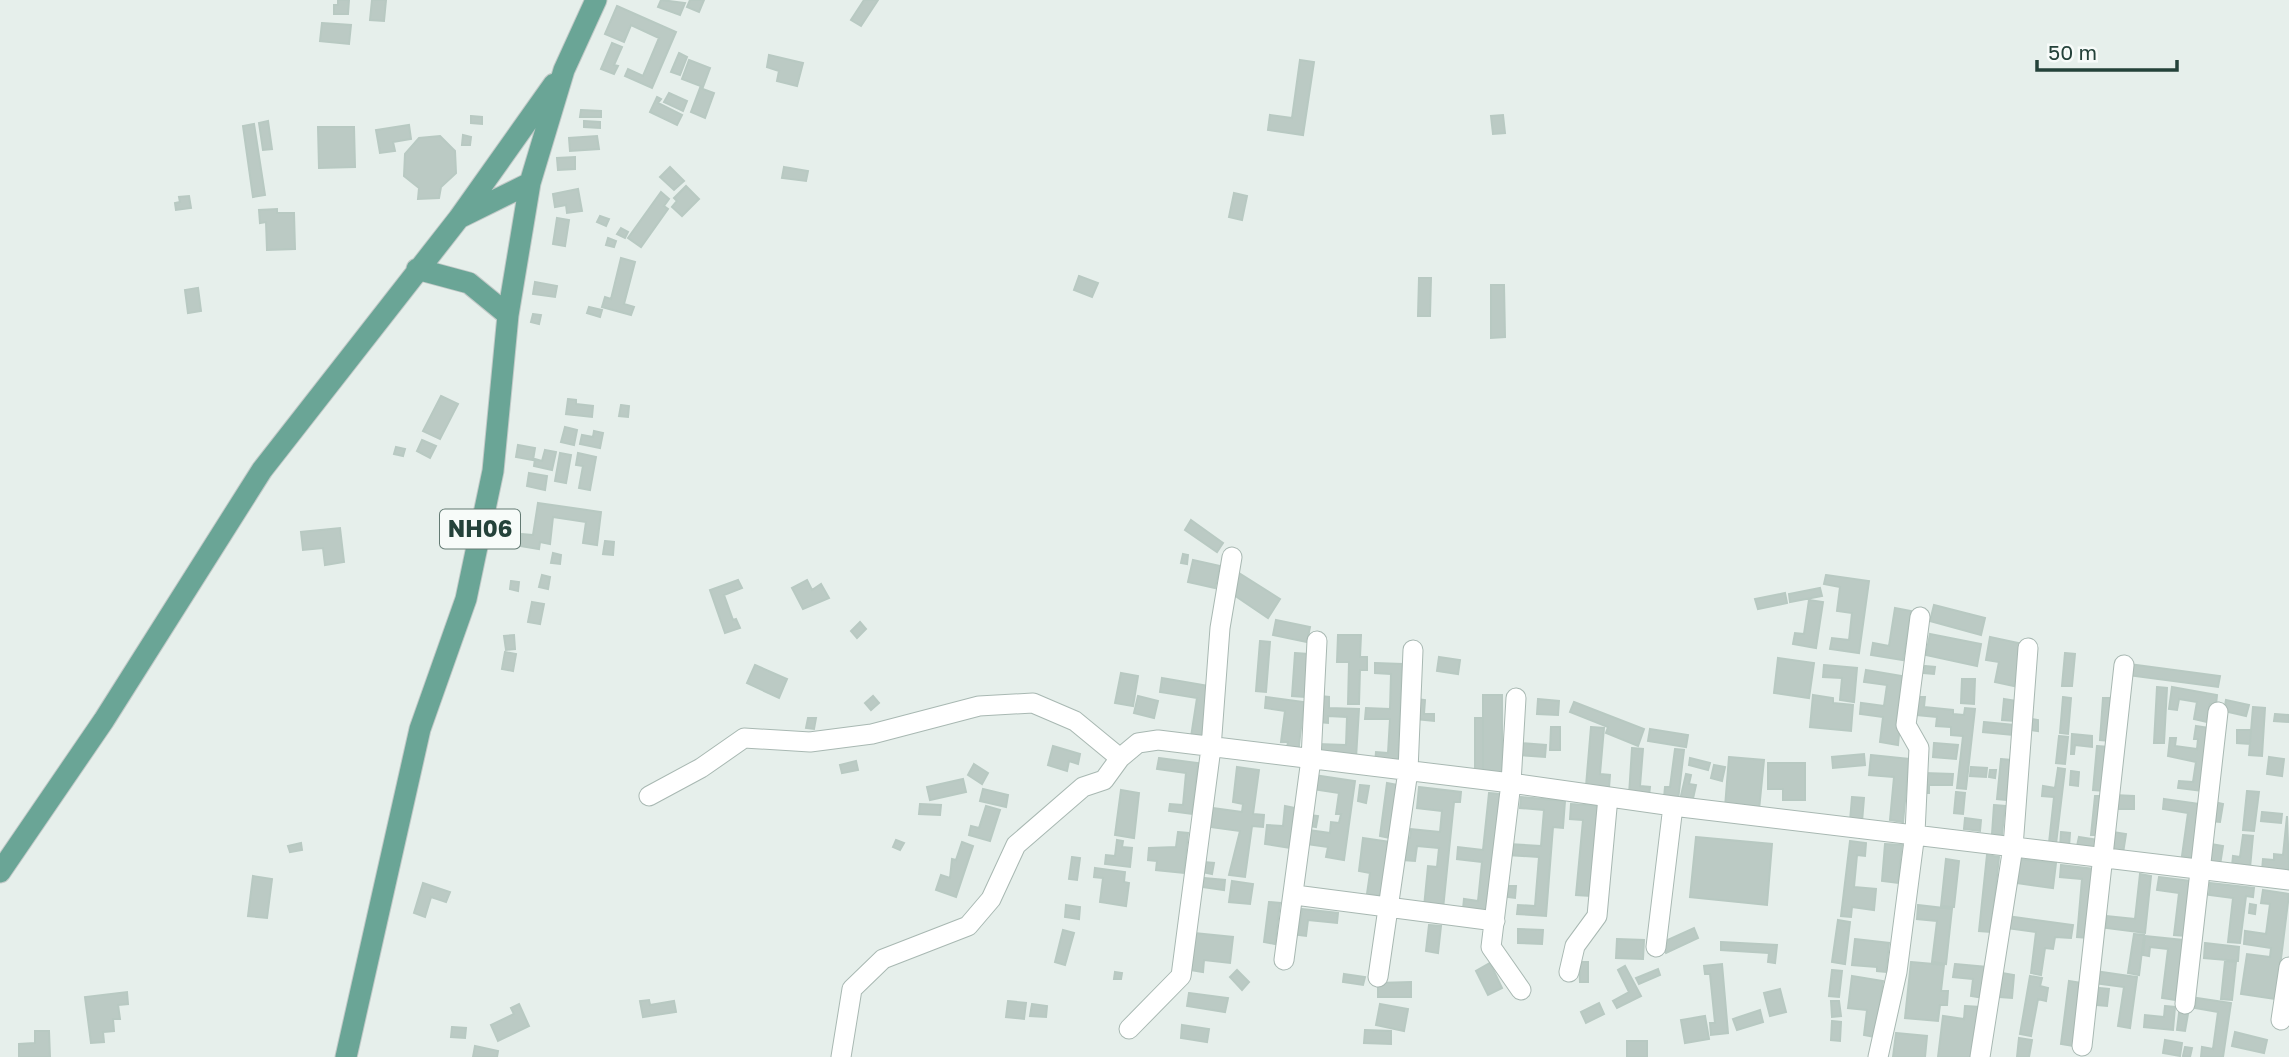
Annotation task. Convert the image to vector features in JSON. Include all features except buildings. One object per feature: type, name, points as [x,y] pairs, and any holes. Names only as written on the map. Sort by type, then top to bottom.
[{"type":"main road","name":"NH06","points":[[345,1057],[420,729],[468,586],[493,471],[508,315],[530,183],[564,70],[596,0]]},
{"type":"main road","points":[[0,872],[104,720],[262,470],[459,218],[564,70]]},
{"type":"main road","points":[[459,218],[530,183]]},
{"type":"main road","points":[[417,269],[469,283],[508,315]]},
{"type":"street","points":[[1129,1029],[1181,976],[1211,748],[1220,628],[1232,557]]},
{"type":"street","points":[[1878,1057],[1897,972],[1915,833],[1919,748],[1906,725],[1920,617]]},
{"type":"street","points":[[1284,960],[1295,895],[1311,759],[1317,642]]},
{"type":"street","points":[[1980,1057],[2013,847],[2028,648]]},
{"type":"street","points":[[1378,977],[1409,771],[1413,650]]},
{"type":"street","points":[[2081,1046],[2124,665]]},
{"type":"street","points":[[1516,698],[1511,783],[1491,947],[1521,990]]},
{"type":"street","points":[[649,796],[701,768],[744,738],[810,742],[872,734],[979,706],[1033,703],[1074,721],[1120,758]]},
{"type":"street","points":[[2185,1004],[2218,712]]},
{"type":"street","points":[[841,1057],[852,989],[883,959],[968,926],[991,899],[1016,845],[1083,787],[1104,780],[1120,758],[1138,743],[1158,740],[1511,783],[1672,806],[1915,833],[2289,880]]},
{"type":"street","points":[[1569,972],[1575,946],[1597,916],[1608,797]]},
{"type":"street","points":[[1656,947],[1672,806]]},
{"type":"street","points":[[1295,895],[1495,920]]},
{"type":"street","points":[[2281,1020],[2289,967]]}]
